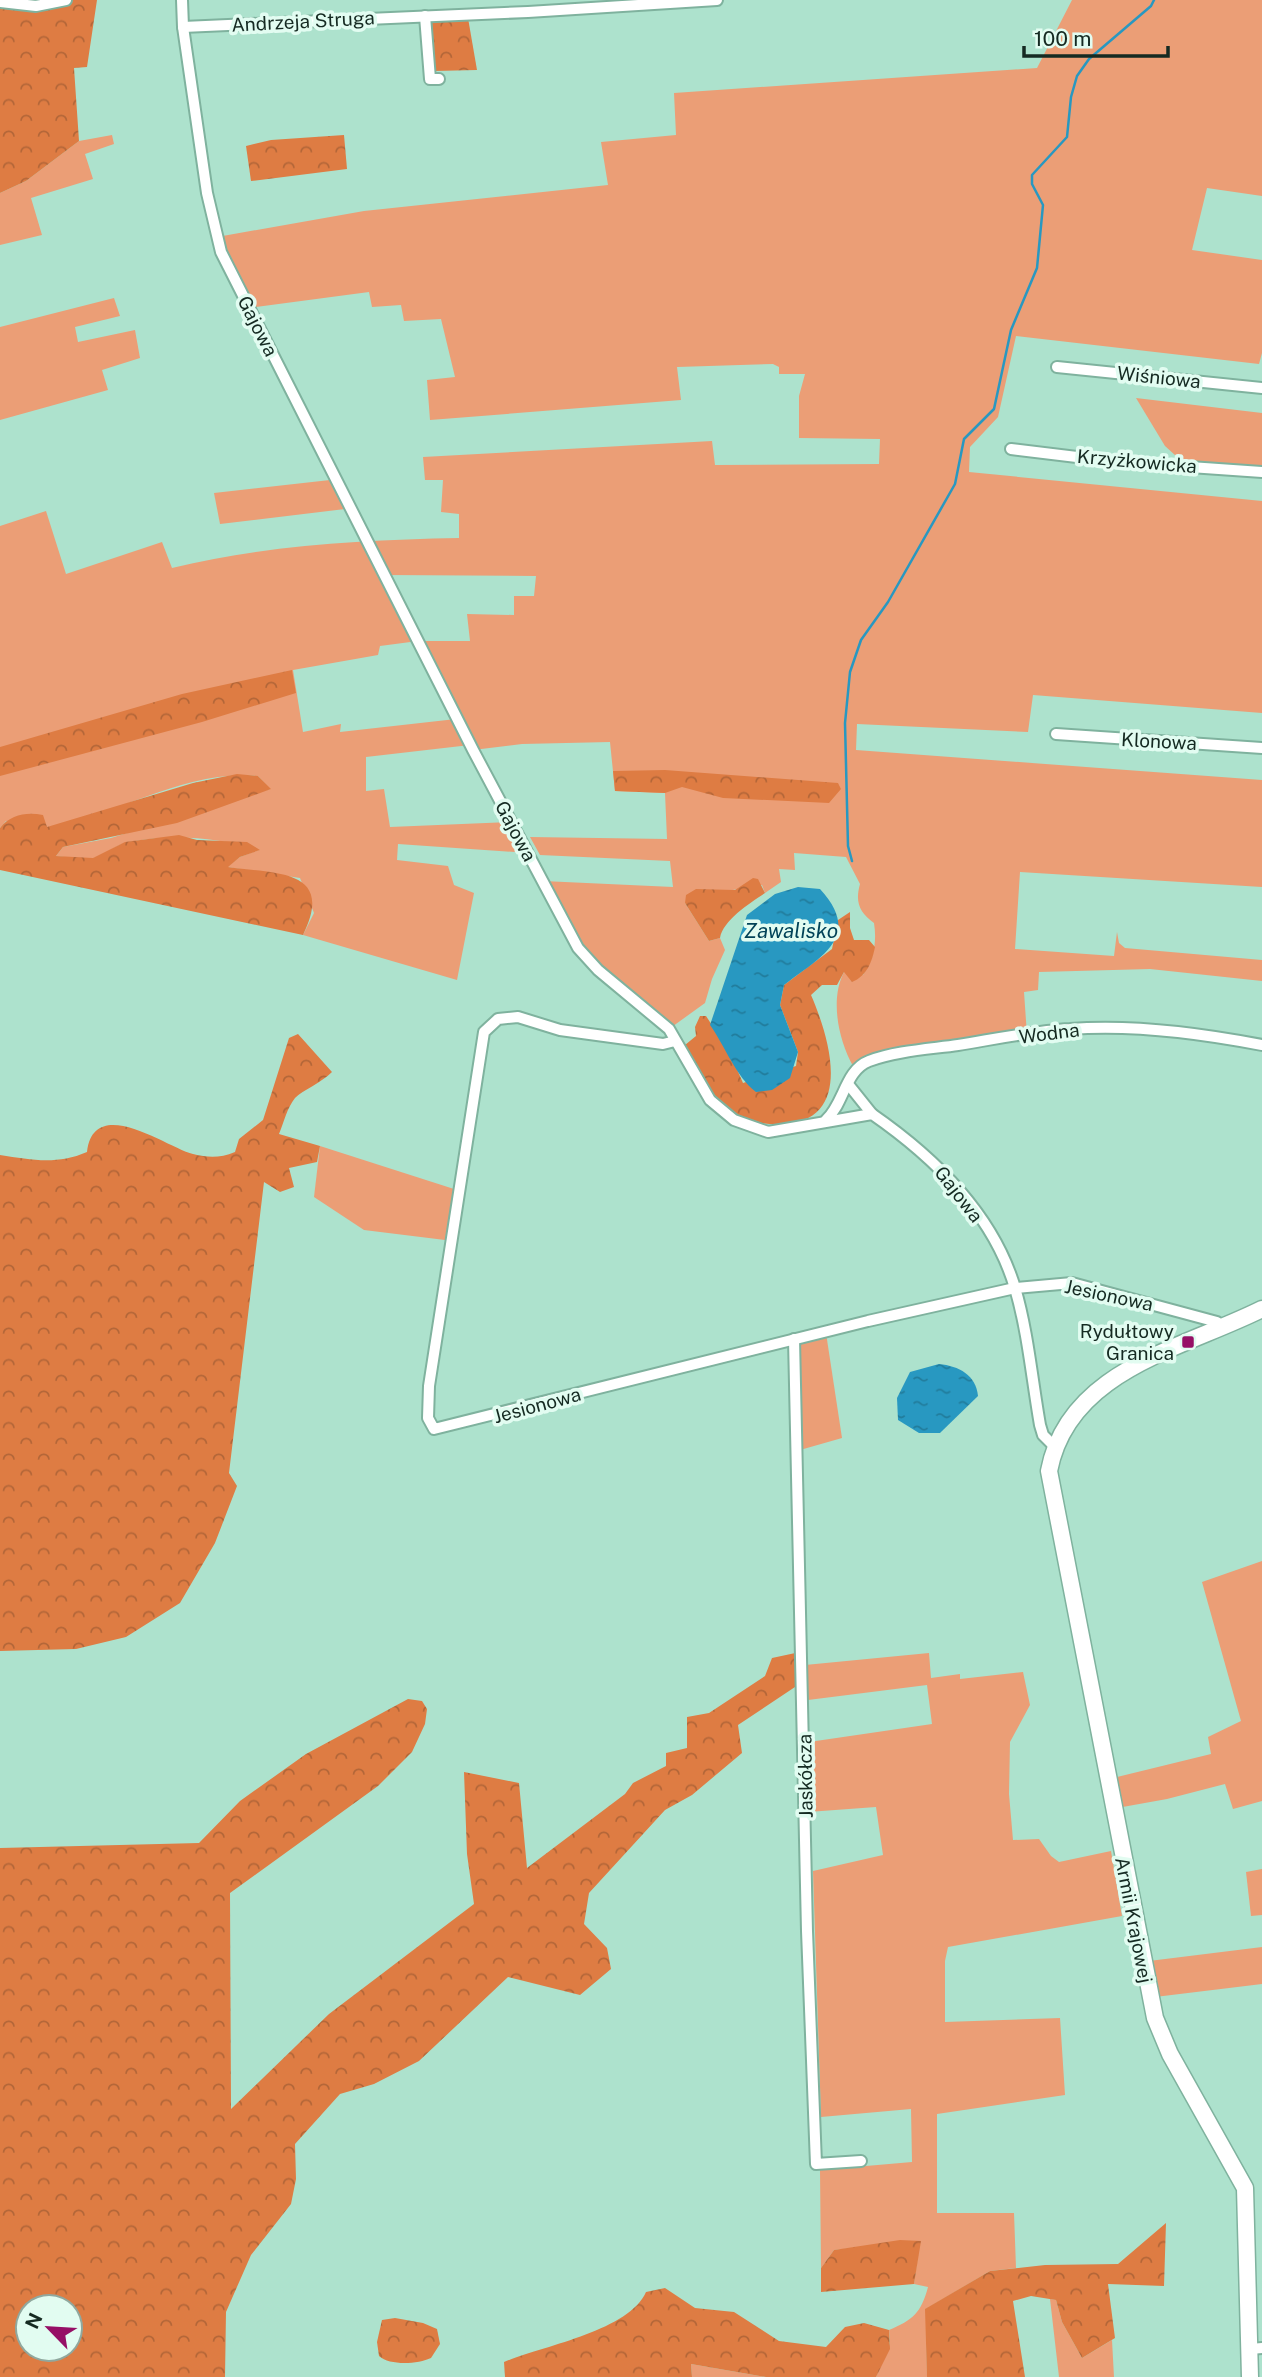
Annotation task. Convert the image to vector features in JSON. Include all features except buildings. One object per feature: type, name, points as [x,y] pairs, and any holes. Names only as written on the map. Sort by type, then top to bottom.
[{"type":"street","points":[[0,2],[36,6],[66,0]]},
{"type":"street","name":"Gajowa","points":[[181,0],[207,193],[221,252],[470,745],[578,948],[598,970],[669,1029],[710,1100],[734,1120],[768,1132],[872,1114],[947,1173],[968,1199],[998,1248],[1015,1287],[1040,1425],[1043,1435],[1054,1446]]},
{"type":"street","name":"Andrzeja Struga","points":[[183,27],[717,0]]},
{"type":"street","points":[[425,16],[430,79],[439,79]]},
{"type":"street","name":"Wiśniowa","points":[[1057,367],[1262,388]]},
{"type":"street","name":"Krzyżkowicka","points":[[1011,449],[1118,462],[1262,472]]},
{"type":"street","name":"Klonowa","points":[[1056,734],[1262,748]]},
{"type":"street","name":"Jesionowa","points":[[675,1041],[663,1044],[560,1030],[518,1017],[498,1019],[484,1032],[429,1386],[429,1422],[434,1429],[449,1428],[1015,1287],[1072,1283],[1217,1322],[1224,1328]]},
{"type":"street","name":"Wodna","points":[[824,1122],[835,1112],[857,1069],[867,1061],[1069,1029],[1155,1029],[1262,1045]]},
{"type":"street","points":[[848,1084],[872,1114]]},
{"type":"street","points":[[1054,1446],[1078,1407],[1101,1387],[1153,1358],[1262,1309]]},
{"type":"street","name":"Jaskółcza","points":[[794,1341],[807,1931],[816,2164],[861,2161]]},
{"type":"street","name":"Armii Krajowej","points":[[1054,1446],[1049,1471],[1052,1492],[1155,2018],[1170,2054],[1245,2188],[1256,2349],[1250,2377]]},
{"type":"shaded area","points":[[1072,0],[1262,0],[1262,196],[1207,188],[1192,250],[1262,260],[1262,353],[1259,364],[1016,336],[998,417],[970,447],[969,472],[1262,501],[1262,713],[1033,695],[1028,732],[857,724],[856,750],[1262,780],[1262,887],[1020,872],[1015,949],[1114,956],[1117,932],[1119,943],[1125,948],[1262,960],[1262,981],[1150,969],[1039,972],[1038,990],[1024,992],[1027,1035],[880,1052],[853,1066],[840,1032],[837,994],[844,972],[863,975],[867,969],[874,950],[874,923],[860,906],[860,884],[846,857],[794,853],[795,870],[779,869],[781,882],[765,893],[762,885],[721,892],[685,903],[709,941],[720,938],[725,950],[705,1003],[669,1029],[578,948],[543,881],[673,887],[670,861],[540,855],[530,837],[667,839],[665,793],[615,791],[610,742],[522,744],[473,750],[470,745],[366,757],[366,791],[384,789],[390,827],[512,822],[529,853],[398,844],[397,860],[448,866],[454,885],[474,893],[457,980],[303,935],[314,913],[300,878],[227,867],[240,857],[259,850],[211,840],[162,838],[124,843],[90,859],[56,856],[63,847],[111,838],[270,789],[258,776],[205,779],[49,827],[33,827],[6,821],[0,828],[0,526],[46,511],[66,574],[162,542],[172,568],[243,554],[315,545],[459,538],[459,514],[441,512],[443,480],[425,480],[423,457],[712,441],[715,465],[879,464],[880,439],[799,438],[799,396],[805,374],[779,374],[779,367],[773,364],[677,367],[681,400],[430,420],[427,380],[455,377],[441,319],[404,321],[401,305],[372,307],[369,292],[249,308],[217,237],[364,211],[608,185],[601,142],[676,135],[674,93],[1037,68]],"holes":[[[385,575],[536,576],[534,596],[514,596],[514,615],[467,614],[470,641],[418,641]],[[418,641],[456,719],[340,732],[341,724],[303,732],[293,670],[378,655],[380,646]]]},
{"type":"shaded area","points":[[112,135],[114,144],[85,154],[93,179],[31,198],[42,235],[0,245],[0,193],[26,181],[79,141]]},
{"type":"shaded area","points":[[114,298],[120,316],[75,327],[78,342],[135,330],[140,358],[102,370],[108,390],[0,420],[0,327]]},
{"type":"shaded area","points":[[1136,398],[1262,413],[1262,472],[1186,465],[1165,446]]},
{"type":"shaded area","points":[[330,480],[345,509],[220,524],[214,493]]},
{"type":"shaded area","points":[[320,1146],[454,1189],[445,1240],[364,1230],[314,1197]]},
{"type":"shaded area","points":[[826,1333],[842,1438],[800,1450],[798,1342]]},
{"type":"shaded area","points":[[1262,1561],[1262,1801],[1233,1809],[1225,1784],[1117,1808],[1113,1778],[1211,1754],[1208,1737],[1241,1721],[1202,1582]]},
{"type":"shaded area","points":[[929,1653],[931,1678],[960,1674],[960,1679],[1023,1672],[1030,1705],[1010,1742],[1009,1794],[1013,1840],[1039,1839],[1059,1862],[1111,1851],[1122,1916],[948,1947],[945,1961],[945,2022],[1060,2018],[1065,2095],[937,2114],[937,2213],[1014,2213],[1016,2268],[990,2271],[926,2309],[927,2377],[876,2377],[890,2344],[889,2330],[915,2314],[928,2287],[914,2284],[920,2241],[834,2250],[821,2268],[820,2170],[912,2162],[911,2109],[821,2117],[813,1871],[883,1855],[876,1807],[808,1812],[809,1742],[932,1724],[927,1685],[808,1700],[805,1665]]},
{"type":"shaded area","points":[[1262,1869],[1262,1915],[1251,1916],[1246,1872]]},
{"type":"shaded area","points":[[1262,1947],[1262,1984],[1155,1997],[1149,1961]]},
{"type":"shaded area","points":[[1050,2299],[1056,2300],[1062,2322],[1082,2358],[1112,2340],[1114,2377],[1059,2377]]},
{"type":"shaded area","points":[[691,2364],[766,2377],[692,2377]]},
{"type":"green space","points":[[0,0],[97,0],[87,67],[74,68],[79,141],[26,181],[0,193]]},
{"type":"green space","points":[[468,18],[477,70],[434,71],[430,20]]},
{"type":"green space","points":[[344,135],[347,169],[251,181],[246,146],[271,140]]},
{"type":"green space","points":[[292,670],[296,693],[202,722],[0,776],[0,747],[182,694]]},
{"type":"green space","points":[[665,770],[838,783],[841,789],[829,803],[723,798],[682,787],[665,793],[615,791],[613,771]]},
{"type":"green space","points":[[237,774],[258,776],[271,789],[177,823],[63,847],[56,856],[93,858],[125,842],[179,835],[197,840],[247,842],[260,850],[240,857],[228,867],[281,874],[295,878],[306,886],[312,897],[311,913],[303,935],[0,870],[0,828],[14,817],[25,814],[43,815],[47,827],[193,783]]},
{"type":"green space","points":[[753,878],[758,879],[765,893],[732,918],[720,938],[709,941],[685,903],[686,895],[696,889],[735,890]]},
{"type":"green space","points":[[850,912],[850,928],[854,940],[869,940],[875,947],[868,968],[862,976],[852,982],[844,972],[837,985],[822,985],[811,995],[830,1056],[831,1077],[827,1096],[818,1111],[802,1121],[762,1123],[735,1114],[712,1092],[685,1045],[696,1036],[695,1027],[700,1016],[706,1016],[729,1051],[743,1083],[796,1066],[798,1052],[780,1005],[784,985],[832,949],[838,920]]},
{"type":"green space","points":[[298,1034],[332,1072],[295,1098],[279,1134],[320,1146],[317,1162],[289,1168],[294,1187],[280,1192],[264,1182],[229,1473],[237,1486],[215,1543],[180,1603],[126,1637],[76,1649],[0,1651],[0,1155],[44,1160],[65,1159],[87,1152],[93,1135],[103,1127],[117,1125],[150,1135],[193,1154],[214,1157],[235,1152],[239,1139],[263,1120],[289,1038]]},
{"type":"green space","points":[[800,1652],[801,1683],[738,1725],[742,1753],[692,1795],[665,1810],[589,1893],[584,1924],[607,1948],[611,1969],[580,1995],[508,1977],[419,2061],[374,2084],[340,2094],[295,2144],[296,2179],[291,2204],[251,2255],[226,2312],[225,2377],[0,2377],[0,1848],[199,1843],[240,1801],[306,1754],[408,1699],[422,1701],[427,1709],[425,1724],[412,1752],[378,1786],[230,1893],[231,2109],[329,2014],[474,1904],[467,1854],[464,1772],[519,1783],[527,1868],[625,1794],[633,1783],[666,1766],[666,1753],[687,1748],[687,1717],[709,1713],[765,1676],[772,1658]]},
{"type":"green space","points":[[1166,2223],[1164,2286],[1108,2284],[1115,2338],[1082,2358],[1062,2322],[1056,2300],[1031,2296],[1013,2301],[1025,2377],[927,2377],[925,2309],[990,2271],[1045,2265],[1118,2264]]},
{"type":"green space","points":[[900,2240],[921,2241],[914,2284],[821,2292],[821,2268],[834,2250]]},
{"type":"green space","points":[[665,2288],[695,2308],[734,2312],[779,2341],[826,2347],[845,2327],[864,2323],[889,2330],[890,2349],[876,2377],[766,2377],[691,2364],[692,2377],[505,2377],[504,2362],[604,2327],[637,2306],[646,2292]]},
{"type":"green space","points":[[395,2318],[423,2323],[437,2329],[440,2344],[431,2358],[404,2363],[379,2356],[377,2342],[382,2320]]},
{"type":"water","name":"Zawalisko","points":[[798,887],[820,889],[833,906],[838,920],[837,933],[832,945],[823,955],[784,985],[780,1005],[798,1052],[790,1078],[772,1090],[756,1092],[737,1070],[710,1025],[747,915],[775,894]]},
{"type":"water","points":[[939,1364],[960,1369],[970,1377],[978,1396],[940,1433],[919,1433],[898,1420],[897,1398],[910,1372]]},
{"type":"waterway","points":[[852,861],[848,846],[845,723],[850,672],[861,640],[888,602],[955,484],[964,439],[994,409],[1011,330],[1037,268],[1043,205],[1032,184],[1032,175],[1067,137],[1071,97],[1077,76],[1089,59],[1151,6],[1154,0]]},
{"type":"place","name":"Rydułtowy Granica","points":[[1188,1342]]}]
